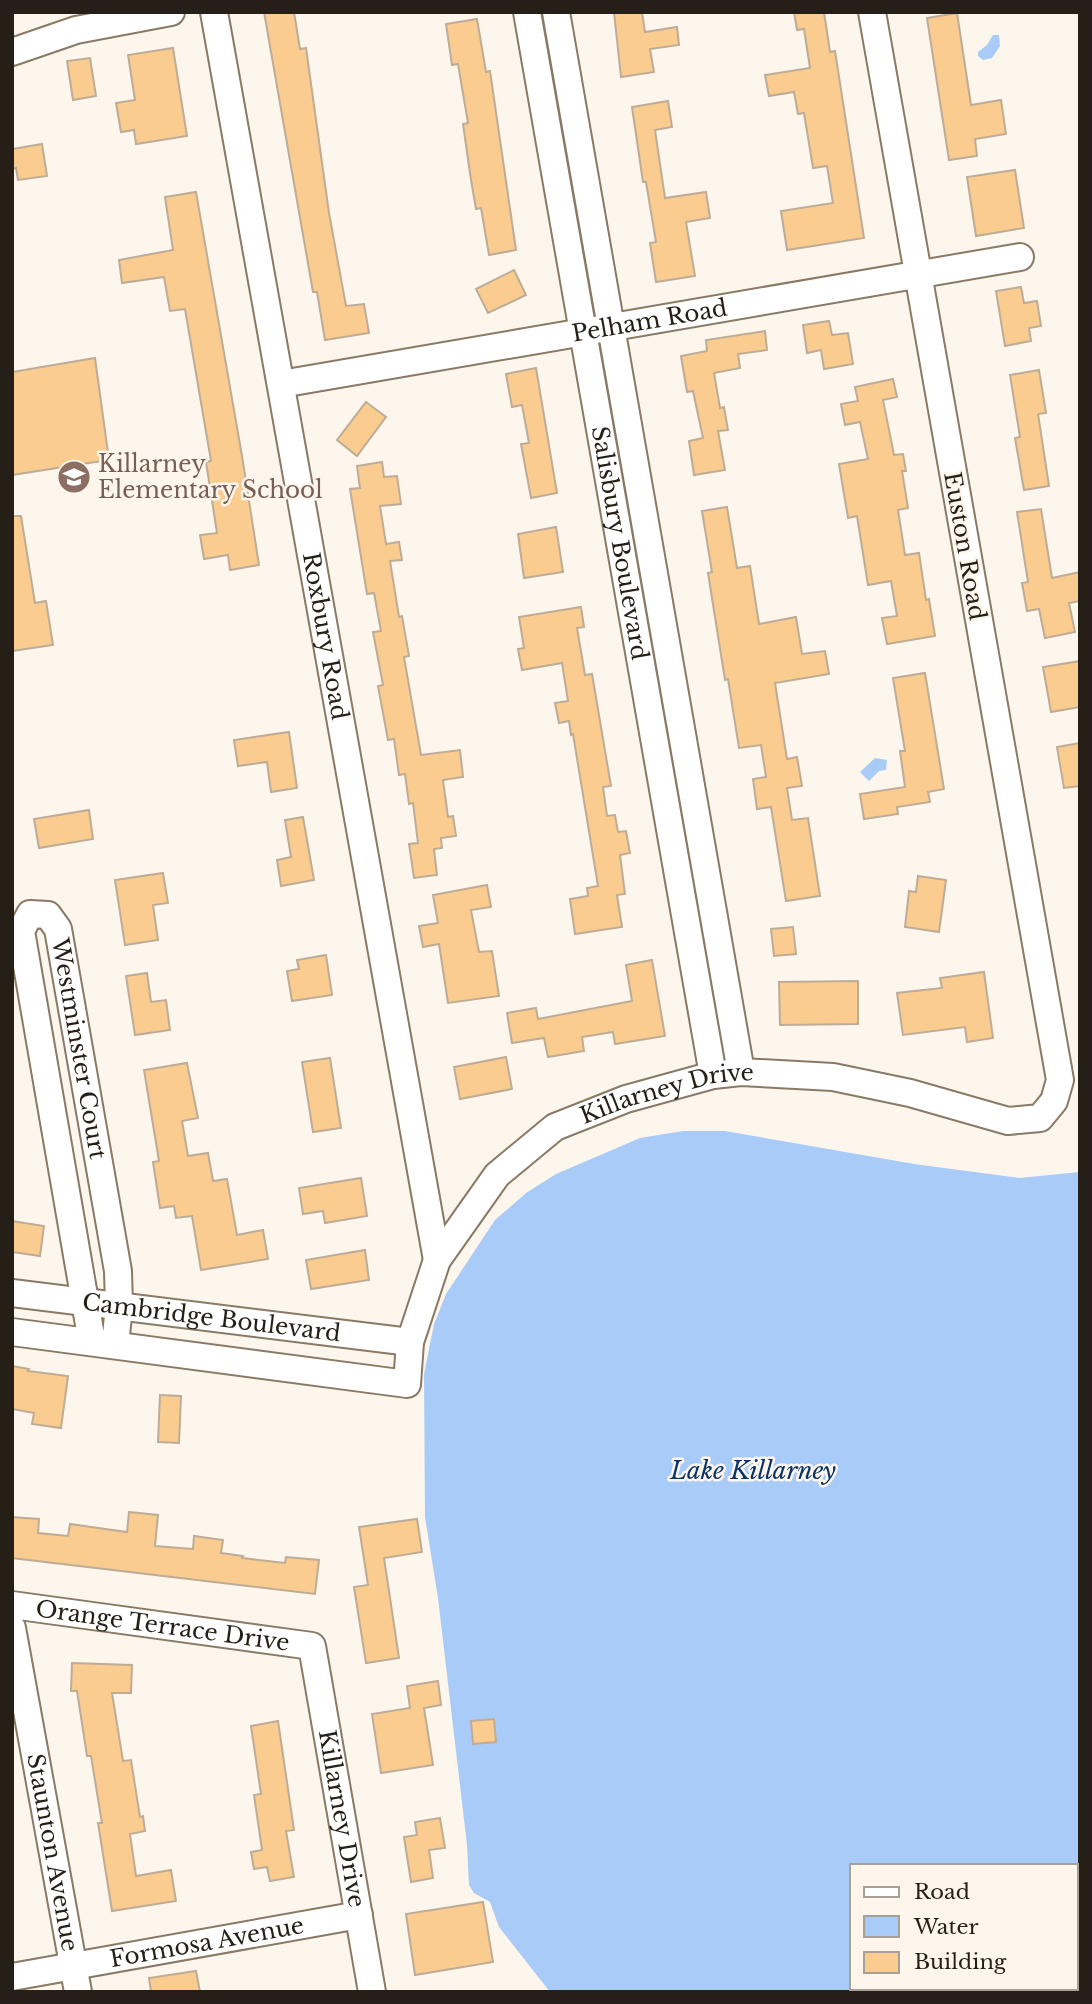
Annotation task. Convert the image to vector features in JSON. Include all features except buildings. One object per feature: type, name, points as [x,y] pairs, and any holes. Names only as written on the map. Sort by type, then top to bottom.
[{"type":"street","points":[[12,52],[76,30],[172,12]]},
{"type":"street","name":"Roxbury Road","points":[[214,12],[437,1260]]},
{"type":"street","name":"Salisbury Boulevard","points":[[527,12],[713,1075]]},
{"type":"street","name":"Salisbury Boulevard","points":[[556,12],[741,1072]]},
{"type":"street","name":"Euston Road","points":[[872,12],[1060,1080]]},
{"type":"street","name":"Pelham Road","points":[[281,384],[1020,257]]},
{"type":"street","name":"Westminster Court","points":[[30,914],[47,915],[58,929],[118,1271],[119,1306],[103,1344],[86,1302],[21,932],[30,914]]},
{"type":"street","name":"Killarney Drive","points":[[407,1384],[410,1342],[437,1260],[497,1175],[555,1128],[626,1099],[713,1075],[741,1072],[833,1077],[910,1093],[1008,1121],[1040,1118],[1054,1101],[1060,1080]]},
{"type":"street","name":"Cambridge Boulevard","points":[[12,1293],[410,1342]]},
{"type":"street","name":"Cambridge Boulevard","points":[[12,1332],[407,1384]]},
{"type":"street","name":"Orange Terrace Drive","points":[[12,1605],[313,1646]]},
{"type":"street","name":"Staunton Avenue","points":[[12,1628],[76,1979]]},
{"type":"street","name":"Killarney Drive","points":[[313,1646],[372,1992]]},
{"type":"street","name":"Formosa Avenue","points":[[12,1977],[76,1979],[359,1915]]},
{"type":"water","points":[[993,35],[999,35],[1000,46],[992,58],[983,60],[978,56],[978,52],[987,45]]},
{"type":"water","points":[[875,758],[887,760],[886,770],[879,771],[869,781],[860,772]]},
{"type":"water","name":"Lake Killarney","points":[[683,1131],[725,1131],[914,1164],[1019,1178],[1080,1172],[1080,1992],[550,1992],[499,1927],[490,1902],[474,1893],[469,1885],[467,1845],[438,1598],[425,1517],[424,1374],[434,1324],[446,1294],[495,1220],[526,1193],[556,1174],[640,1138]]},
{"type":"place","name":"Killarney Elementary School","points":[[74,477]]}]
